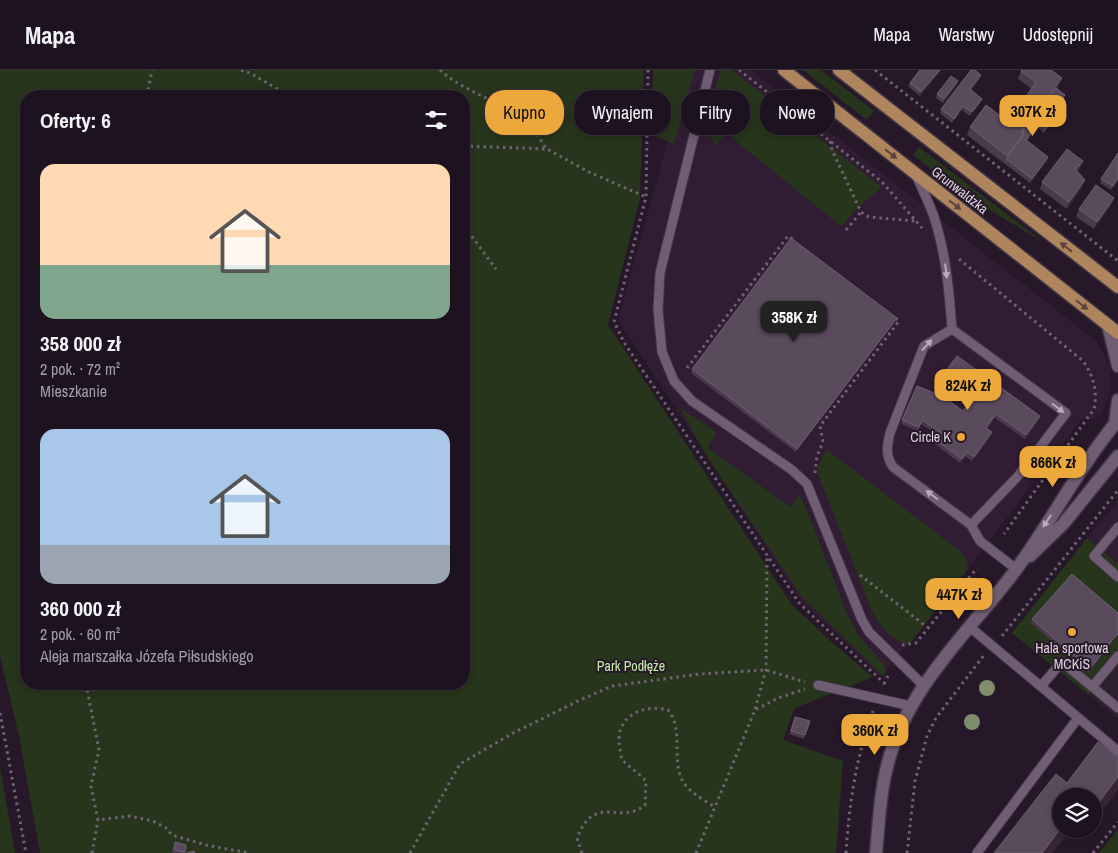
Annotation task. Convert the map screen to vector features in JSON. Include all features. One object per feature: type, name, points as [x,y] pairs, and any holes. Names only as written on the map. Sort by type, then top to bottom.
[{"type":"main road","name":"Grunwaldzka","points":[[784,70],[1113,329]]},
{"type":"main road","name":"Grunwaldzka","points":[[839,70],[1118,287]]},
{"type":"street","points":[[1113,329],[1118,366]]},
{"type":"street","points":[[876,853],[881,798],[888,762],[923,685],[971,628],[1016,569],[1116,422],[1118,400]]},
{"type":"street","points":[[1016,569],[1064,523],[1118,456]]},
{"type":"lane","points":[[710,70],[660,273],[658,310],[662,352],[674,381],[692,400],[792,470],[807,484],[862,620],[869,632],[923,685]]},
{"type":"lane","points":[[916,174],[932,213],[942,245],[946,265],[952,329],[1066,413],[1019,475],[971,524]]},
{"type":"lane","points":[[952,329],[924,346],[890,433],[886,447],[887,458],[893,467],[971,524],[980,541],[1016,569]]},
{"type":"lane","points":[[1118,527],[1094,556],[1118,576]]},
{"type":"lane","points":[[971,628],[1118,751]]},
{"type":"lane","points":[[1092,687],[1118,656]]},
{"type":"lane","points":[[1041,686],[1062,662],[1118,708]]},
{"type":"lane","points":[[818,685],[912,706]]},
{"type":"lane","points":[[977,853],[1078,718]]},
{"type":"path","points":[[148,90],[152,70]]},
{"type":"path","points":[[241,70],[280,90]]},
{"type":"path","points":[[440,70],[452,81],[506,107],[529,124],[546,149]]},
{"type":"path","points":[[740,70],[882,182],[922,229]]},
{"type":"path","points":[[876,70],[1118,261]]},
{"type":"path","points":[[830,141],[832,150],[861,212],[870,216],[915,221]]},
{"type":"path","points":[[470,146],[546,149],[588,171],[646,197]]},
{"type":"path","points":[[846,230],[861,212]]},
{"type":"path","points":[[470,234],[496,269]]},
{"type":"path","points":[[687,368],[788,236],[796,242]]},
{"type":"path","points":[[951,253],[1083,361],[1092,374],[1095,390],[1094,409],[1004,534]]},
{"type":"path","points":[[815,476],[814,468],[823,442],[820,426],[899,321],[892,315]]},
{"type":"path","points":[[907,853],[914,781],[927,736],[936,718],[976,664],[993,646],[1118,490]]},
{"type":"path","points":[[696,853],[755,710],[766,670],[766,556]]},
{"type":"path","points":[[898,645],[916,643],[977,568]]},
{"type":"path","points":[[858,573],[928,627]]},
{"type":"path","points":[[860,661],[885,684]]},
{"type":"path","points":[[410,853],[460,764],[513,733],[612,686],[700,674],[766,670],[818,685]]},
{"type":"path","points":[[846,853],[848,814],[856,770],[867,728],[888,676]]},
{"type":"path","points":[[755,710],[778,698],[818,685]]},
{"type":"path","points":[[87,690],[99,750],[91,786],[98,820],[92,853]]},
{"type":"path","points":[[582,853],[577,838],[586,821],[595,814],[612,811],[626,813],[638,811],[645,805],[646,780],[622,759],[619,744],[618,732],[624,721],[636,713],[658,708],[668,710],[677,724],[678,770],[683,781],[689,789],[715,807]]},
{"type":"path","points":[[0,713],[25,853]]},
{"type":"path","points":[[98,820],[129,816],[166,828],[172,835],[248,853]]},
{"type":"path","points":[[1093,853],[1118,822]]},
{"type":"shaded area","points":[[691,70],[751,70],[776,90],[760,90],[760,135],[834,135],[1097,342],[1105,355],[1110,369],[1111,393],[1099,417],[1081,420],[968,569],[881,677],[802,602],[618,320],[669,135],[671,135],[681,93],[681,135],[750,135],[750,90],[682,90],[685,79]]},
{"type":"shaded area","points":[[1118,501],[1118,564],[1087,538]]},
{"type":"shaded area","points":[[1118,660],[1118,719],[1089,695]]},
{"type":"green space","name":"Park Podłęże","points":[[0,70],[644,70],[643,90],[574,90],[574,135],[642,135],[640,198],[608,325],[792,605],[873,677],[795,708],[783,740],[843,761],[836,853],[40,853],[19,736],[0,656]]},
{"type":"green space","points":[[653,70],[695,70],[689,90],[681,90],[681,119],[674,144],[653,135],[671,135],[671,90],[652,90]]},
{"type":"green space","points":[[721,70],[732,70],[760,92],[760,135],[815,135],[882,187],[855,210],[842,227],[728,135],[750,135],[750,90],[715,90]]},
{"type":"green space","points":[[803,70],[821,70],[874,111],[867,120],[834,94],[834,90],[829,90]]},
{"type":"green space","points":[[710,135],[724,135],[715,145]]},
{"type":"green space","points":[[919,147],[1046,244],[965,195],[913,155]]},
{"type":"green space","points":[[679,407],[716,432],[708,448],[790,507],[799,495],[805,505],[847,614],[859,636],[884,664],[886,670],[884,677],[802,597],[708,458]]},
{"type":"green space","points":[[826,449],[959,550],[966,559],[968,569],[912,641],[907,644],[892,637],[882,627],[872,612],[818,474],[818,467]]},
{"type":"green space","points":[[1087,538],[1118,564],[1118,660],[1089,695],[1012,633]]},
{"type":"green space","points":[[0,767],[15,853],[0,853]]},
{"type":"green space","points":[[1118,829],[1118,853],[1099,853]]},
{"type":"building","points":[[920,70],[940,70],[921,92],[910,83]]},
{"type":"building","points":[[971,70],[975,70],[981,75],[970,89],[982,99],[972,112],[963,106],[954,119],[941,109]]},
{"type":"building","points":[[1022,70],[1051,70],[1062,78],[1034,115],[1020,105],[1036,82]]},
{"type":"building","points":[[951,76],[958,81],[944,99],[937,94]]},
{"type":"building","points":[[1056,88],[1065,95],[1049,116],[1053,119],[1046,129],[1038,123],[1026,140],[1048,157],[1032,179],[1006,159],[1024,134],[1022,133],[1026,125],[1012,114],[1017,107],[1032,119]]},
{"type":"building","points":[[986,105],[1006,120],[1011,113],[1026,125],[1021,132],[1024,134],[1007,156],[970,127]]},
{"type":"building","points":[[1067,149],[1083,161],[1076,170],[1085,180],[1069,202],[1042,182]]},
{"type":"building","points":[[1118,153],[1118,178],[1113,186],[1101,179]]},
{"type":"building","points":[[1096,185],[1114,198],[1097,222],[1079,209]]},
{"type":"building","points":[[791,238],[897,318],[797,449],[692,369]]},
{"type":"building","points":[[957,356],[1040,416],[1026,435],[996,414],[986,428],[992,432],[974,457],[967,452],[962,459],[936,440],[941,433],[927,423],[922,420],[919,427],[902,420],[917,386],[944,397],[963,411],[972,397],[943,375]]},
{"type":"building","points":[[1072,574],[1118,613],[1118,634],[1090,669],[1032,619]]},
{"type":"building","points":[[795,717],[810,721],[805,735],[791,731]]},
{"type":"building","points":[[1098,742],[1118,757],[1118,777],[1102,798],[1102,788],[1052,788],[1053,838],[1042,853],[994,853],[1056,774],[1067,783]]},
{"type":"building","points":[[175,842],[186,845],[185,852],[174,850]]},
{"type":"place","name":"Circle K","points":[[961,437]]},
{"type":"place","name":"Hala sportowa MCKiS","points":[[1072,632]]}]
